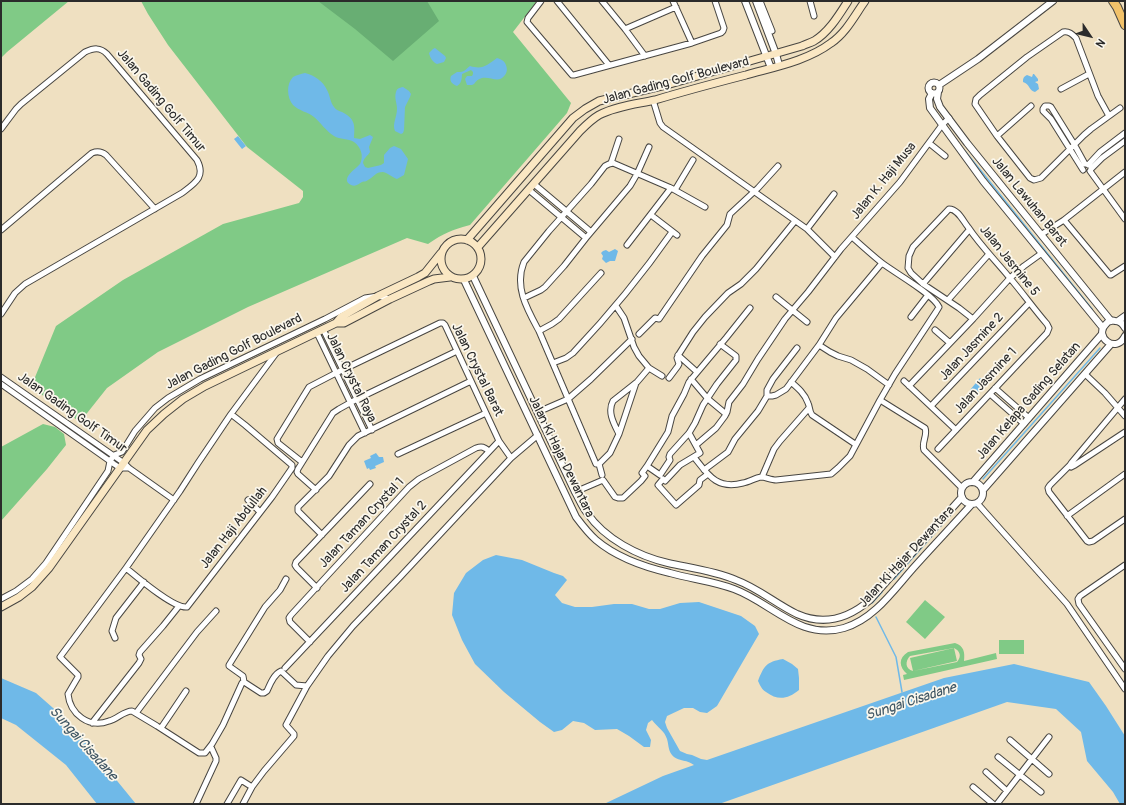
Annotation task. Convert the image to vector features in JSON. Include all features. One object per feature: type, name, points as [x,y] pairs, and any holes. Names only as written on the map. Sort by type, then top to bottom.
[{"type":"main road","name":"Jalan Gading Golf Boulevard","points":[[467,240],[572,118],[585,109],[599,101],[670,84],[802,46],[815,40],[825,32],[848,1]]},
{"type":"main road","name":"Jalan Gading Golf Boulevard","points":[[478,247],[532,187],[580,130],[600,115],[613,110],[771,68],[806,57],[832,42],[845,29],[865,1]]},
{"type":"main road","points":[[1115,4],[1125,14]]},
{"type":"main road","points":[[1115,4],[1125,25]]},
{"type":"main road","points":[[454,240],[467,240],[478,247],[481,259],[480,265],[478,271],[473,276],[464,280],[457,280],[445,273],[440,260],[441,253],[444,247],[454,240]]},
{"type":"main road","name":"Jalan Gading Golf Boulevard","points":[[336,324],[341,317],[378,296],[425,273],[441,253]]},
{"type":"main road","name":"Jalan Gading Golf Boulevard","points":[[1,607],[19,597],[35,585],[125,466],[147,430],[183,399],[205,386],[320,331],[336,324],[344,323],[390,299],[434,279],[450,277]]},
{"type":"street","points":[[541,1],[529,17],[528,22],[572,75],[577,75],[692,43],[721,33],[724,28],[715,1]]},
{"type":"street","points":[[557,1],[609,65]]},
{"type":"street","points":[[602,1],[645,56]]},
{"type":"street","points":[[674,1],[692,43]]},
{"type":"street","points":[[745,1],[771,68]]},
{"type":"street","points":[[756,1],[779,65]]},
{"type":"street","points":[[760,1],[772,31]]},
{"type":"street","points":[[810,1],[814,16]]},
{"type":"street","points":[[939,85],[978,59],[1053,1]]},
{"type":"street","points":[[625,29],[676,7]]},
{"type":"street","points":[[1109,116],[1098,96],[1076,38],[1066,31],[1027,57],[980,94],[976,99],[975,104],[997,136],[1030,178],[1034,180],[1041,178],[1074,144],[1091,129],[1109,116],[1120,108]]},
{"type":"street","name":"Jalan Gading Golf Timur","points":[[1,129],[16,109],[88,50],[96,48],[101,49],[107,54],[197,160],[200,166],[200,175],[196,182],[154,209],[25,284],[15,293],[1,314]]},
{"type":"street","points":[[1060,89],[1089,74]]},
{"type":"street","points":[[935,93],[930,91],[929,87],[931,84],[935,83],[939,85]]},
{"type":"street","points":[[939,85],[940,89],[929,99],[930,108],[984,181],[1103,331],[1105,340],[1111,344]]},
{"type":"street","name":"Jalan Lawuhan Barat","points":[[935,93],[938,103],[967,143],[1111,321]]},
{"type":"street","points":[[653,100],[660,123],[663,126],[807,229],[821,241],[835,257]]},
{"type":"street","points":[[997,136],[1031,106]]},
{"type":"street","points":[[1087,168],[1051,107],[1045,106],[1043,109],[1044,112],[1051,119],[1069,149],[1087,168],[1125,219]]},
{"type":"street","name":"Jalan K. Haji Musa","points":[[696,445],[716,428],[726,414],[729,402],[743,384],[758,359],[792,310],[835,257],[900,182],[942,125],[949,118]]},
{"type":"street","points":[[1087,168],[1100,152],[1125,133]]},
{"type":"street","points":[[602,475],[599,464],[595,463],[530,313],[520,284],[520,277],[524,262],[549,230],[591,184],[605,166],[611,163],[619,139]]},
{"type":"street","points":[[1087,168],[1125,141]]},
{"type":"street","points":[[929,143],[945,156]]},
{"type":"street","points":[[960,148],[967,143]]},
{"type":"street","points":[[524,298],[541,290],[564,266],[630,186],[649,147]]},
{"type":"street","points":[[1,230],[92,153],[98,152],[106,155],[154,209]]},
{"type":"street","points":[[627,245],[650,215],[673,189],[693,160]]},
{"type":"street","points":[[611,163],[673,189],[705,207]]},
{"type":"street","points":[[639,334],[654,318],[660,319],[702,256],[727,225],[730,214],[778,166]]},
{"type":"street","points":[[1042,234],[1064,220],[1125,172]]},
{"type":"street","points":[[532,187],[566,211],[591,232]]},
{"type":"street","points":[[532,187],[561,217],[586,238]]},
{"type":"street","points":[[807,229],[834,194]]},
{"type":"street","name":"Jalan Jasmine 5","points":[[923,284],[908,268],[909,256],[913,247],[949,209],[952,209],[958,213],[969,230],[1010,278],[1049,328]]},
{"type":"street","points":[[553,364],[573,353],[616,306],[674,234],[650,215]]},
{"type":"street","points":[[1064,220],[1110,275],[1125,266]]},
{"type":"street","points":[[669,378],[679,364],[677,358],[678,355],[705,317],[728,293],[741,284],[756,269],[795,221]]},
{"type":"street","points":[[969,230],[923,284],[948,300],[973,319]]},
{"type":"street","points":[[694,457],[715,481],[723,485],[742,484],[762,477],[768,480],[776,480],[831,474],[850,456],[855,444],[880,400],[938,308],[937,303],[928,295],[882,263],[852,237]]},
{"type":"street","points":[[909,386],[1010,278],[1042,253]]},
{"type":"street","points":[[948,300],[989,254]]},
{"type":"street","points":[[767,396],[779,394],[786,389],[836,318],[882,263]]},
{"type":"street","points":[[539,331],[558,319],[601,273]]},
{"type":"street","name":"Jalan Ki Hajar Dewantara","points":[[473,276],[575,492],[587,513],[595,522],[605,533],[623,545],[654,559],[721,574],[758,590],[798,614],[808,618],[820,620],[832,619],[843,617],[854,612],[870,600],[962,497]]},
{"type":"street","name":"Jalan Ki Hajar Dewantara","points":[[464,280],[576,517],[596,540],[609,550],[631,561],[670,573],[711,581],[734,589],[751,597],[793,622],[809,629],[820,631],[845,628],[869,616],[963,513],[974,504]]},
{"type":"street","points":[[911,317],[928,295]]},
{"type":"street","points":[[378,296],[390,299]]},
{"type":"street","name":"Jalan Gading Golf Boulevard","points":[[1,599],[16,591],[32,579],[46,563],[108,471],[110,461],[114,455],[122,452],[135,431],[155,408],[180,390],[207,376],[365,298],[378,296]]},
{"type":"street","points":[[776,297],[807,322]]},
{"type":"street","name":"Jalan Jasmine 2","points":[[931,406],[1029,303]]},
{"type":"street","points":[[616,306],[624,318],[634,348],[639,356],[649,368],[662,376]]},
{"type":"street","points":[[575,492],[603,480],[615,497],[623,498],[641,482],[645,476],[642,474],[668,432],[672,416],[691,379],[750,308]]},
{"type":"street","points":[[1118,321],[1125,316]]},
{"type":"street","points":[[1111,321],[1118,321],[1124,325],[1125,328]]},
{"type":"street","name":"Jalan Kelapa Gading Selatan","points":[[973,482],[1103,331],[1107,322],[1111,321]]},
{"type":"street","name":"Jalan Crystal Barat","points":[[302,462],[278,443],[277,439],[309,387],[440,323],[445,325],[499,442],[511,458]]},
{"type":"street","name":"Jalan Jasmine 1","points":[[938,449],[1047,333],[1049,328]]},
{"type":"street","points":[[935,330],[950,343]]},
{"type":"street","name":"Jalan Crystal Raya","points":[[320,331],[343,370],[372,430]]},
{"type":"street","name":"Jalan Crystal Raya","points":[[320,331],[336,373],[365,433]]},
{"type":"street","name":"Jalan Kelapa Gading Selatan","points":[[983,490],[1111,344],[1122,341],[1125,336]]},
{"type":"street","points":[[538,412],[568,399],[632,339]]},
{"type":"street","points":[[720,344],[736,356],[736,360],[717,384],[689,433],[670,454],[670,460],[658,484],[676,505],[699,485],[700,480],[706,472],[728,452],[767,396],[767,390],[785,362],[797,348]]},
{"type":"street","points":[[819,344],[834,354],[851,360],[867,369],[889,385]]},
{"type":"street","points":[[244,682],[242,683],[223,725],[211,747],[206,753],[199,753],[136,713],[129,711],[110,721],[92,723],[84,719],[73,710],[68,694],[78,675],[59,658],[126,568],[174,500],[231,414],[278,351]]},
{"type":"street","points":[[316,490],[297,472],[333,413],[357,399],[457,352]]},
{"type":"street","points":[[678,355],[697,372]]},
{"type":"street","points":[[619,434],[611,414],[611,405],[613,401],[637,382],[649,368]]},
{"type":"street","points":[[1085,374],[1125,416]]},
{"type":"street","name":"Jalan Gading Golf Timur","points":[[1,377],[114,455],[125,466],[174,500]]},
{"type":"street","points":[[691,379],[708,399],[726,414]]},
{"type":"street","points":[[904,381],[956,430]]},
{"type":"street","points":[[322,535],[298,511],[300,506],[329,476],[349,444],[358,436],[471,382]]},
{"type":"street","points":[[599,464],[610,453],[619,434],[637,382]]},
{"type":"street","points":[[791,382],[800,390],[808,403],[812,415],[855,444]]},
{"type":"street","name":"Jalan Gading Golf Timur","points":[[1,384],[110,461],[125,466]]},
{"type":"street","points":[[995,388],[1029,418]]},
{"type":"street","points":[[990,394],[1024,424]]},
{"type":"street","points":[[1125,399],[1070,464],[1070,466],[1048,488],[1049,492],[1067,516],[1089,542],[1093,541],[1125,518]]},
{"type":"street","points":[[880,400],[925,428],[926,433],[923,444],[924,450],[962,488]]},
{"type":"street","points":[[762,477],[774,449],[809,408]]},
{"type":"street","points":[[398,454],[486,413]]},
{"type":"street","name":"Jalan Haji Abdullah","points":[[179,606],[185,607],[189,605],[272,497],[292,468],[292,464],[231,414]]},
{"type":"street","points":[[1070,466],[1075,465],[1125,432]]},
{"type":"street","points":[[647,466],[665,481],[680,465],[700,453],[689,433]]},
{"type":"street","points":[[243,804],[252,787],[264,771],[294,736],[286,725],[307,686],[328,656],[353,626],[511,458],[538,435]]},
{"type":"street","name":"Jalan Taman Crystal 2","points":[[285,668],[499,442]]},
{"type":"street","name":"Jalan Taman Crystal 1","points":[[310,642],[290,622],[289,618],[409,487],[476,448],[481,446],[485,447],[489,452]]},
{"type":"street","points":[[1067,516],[1125,474]]},
{"type":"street","points":[[974,504],[983,499],[984,495],[981,485],[973,482],[968,483],[962,488],[962,497],[965,502],[974,504],[1067,604],[1125,689]]},
{"type":"street","points":[[317,588],[297,568],[295,565],[296,562],[370,484]]},
{"type":"street","points":[[248,500],[260,512]]},
{"type":"street","points":[[955,506],[959,504],[962,506],[963,513]]},
{"type":"street","points":[[1125,565],[1080,596],[1078,600],[1079,604],[1125,669]]},
{"type":"street","points":[[92,723],[140,663],[140,652],[164,626],[179,606],[168,600],[126,568]]},
{"type":"street","points":[[286,579],[280,590],[265,607],[229,666],[243,676],[244,682],[261,693],[267,691],[279,671],[281,671],[296,685],[307,686]]},
{"type":"street","points":[[115,638],[112,631],[116,618],[144,582]]},
{"type":"street","points":[[885,582],[895,589]]},
{"type":"street","points":[[136,713],[197,632],[216,611]]},
{"type":"street","points":[[160,728],[186,691]]},
{"type":"street","points":[[997,804],[1049,737]]},
{"type":"street","points":[[1010,740],[1049,774]]},
{"type":"street","points":[[196,804],[216,761],[211,747]]},
{"type":"street","points":[[998,757],[1041,792]]},
{"type":"street","points":[[986,772],[1007,791]]},
{"type":"street","points":[[227,804],[241,780],[252,787]]},
{"type":"street","points":[[973,787],[992,804]]},
{"type":"green space","points":[[1,1],[69,1],[1,58]]},
{"type":"green space","points":[[141,1],[537,1],[513,32],[571,103],[567,113],[470,225],[448,232],[428,244],[407,238],[248,307],[158,352],[107,388],[80,422],[31,387],[56,326],[123,280],[223,224],[299,203],[303,197],[303,191],[247,147],[168,45]]},
{"type":"green space","points":[[318,1],[427,1],[439,21],[393,61],[355,29]]},
{"type":"green space","points":[[43,424],[55,427],[64,434],[66,445],[1,521],[1,447]]},
{"type":"green space","points":[[925,600],[945,617],[925,639],[906,622]]},
{"type":"green space","points":[[999,640],[1024,640],[1024,654],[999,654]]},
{"type":"green space","points":[[955,643],[963,650],[964,661],[996,653],[997,659],[904,680],[903,675],[907,674],[901,666],[901,660],[902,657],[908,652]],"holes":[[[954,648],[960,654],[957,662],[913,671],[907,667],[907,660],[910,656]]]},
{"type":"green space","points":[[954,648],[957,661],[913,671],[910,658]]},
{"type":"water","points":[[435,48],[445,56],[446,58],[444,62],[437,64],[431,58],[429,53]]},
{"type":"water","points":[[497,58],[505,63],[507,68],[506,74],[503,78],[482,78],[472,85],[467,85],[465,79],[467,76],[472,76],[473,72],[471,70],[462,74],[461,81],[457,86],[452,83],[450,78],[457,72],[463,71],[470,66],[485,66]]},
{"type":"water","points":[[305,73],[312,75],[321,81],[335,108],[350,117],[354,125],[354,138],[360,139],[370,135],[373,137],[369,147],[370,152],[363,161],[365,167],[368,168],[384,163],[384,155],[394,146],[401,149],[408,159],[404,175],[397,179],[380,172],[367,181],[356,185],[353,186],[348,183],[348,177],[361,161],[362,155],[358,146],[352,141],[339,138],[328,132],[314,117],[295,107],[289,99],[289,83],[294,76]]},
{"type":"water","points":[[1033,74],[1038,79],[1038,81],[1035,82],[1038,84],[1039,89],[1035,92],[1023,82],[1023,79],[1027,75],[1032,77]]},
{"type":"water","points":[[403,87],[411,94],[405,107],[404,130],[401,134],[395,131],[394,126],[397,112],[395,94],[399,88]]},
{"type":"water","points":[[238,136],[246,146],[242,149],[234,139]]},
{"type":"water","points":[[615,249],[618,251],[615,261],[606,263],[602,259],[603,256],[601,253],[606,250],[609,252]]},
{"type":"water","points":[[985,377],[987,381],[976,395],[970,390],[980,378],[983,380]]},
{"type":"water","points":[[376,453],[379,457],[383,457],[384,462],[375,466],[376,468],[370,470],[369,468],[367,469],[364,461],[371,458],[370,456]]},
{"type":"water","name":"Sungai Cisadane","points":[[496,555],[522,560],[563,576],[567,580],[555,595],[562,603],[575,607],[632,604],[649,609],[660,609],[680,603],[699,602],[741,616],[755,626],[759,634],[717,706],[707,713],[700,712],[693,708],[684,708],[667,716],[665,722],[667,728],[680,751],[687,754],[707,760],[944,678],[1014,664],[1089,682],[1125,736],[1125,804],[1120,804],[1113,792],[1087,761],[1081,732],[1056,709],[1007,702],[719,804],[604,804],[663,776],[694,765],[672,755],[666,736],[652,720],[648,723],[646,730],[651,740],[650,747],[644,747],[617,729],[595,730],[584,723],[573,721],[562,730],[554,732],[504,692],[475,664],[462,640],[452,615],[454,593],[466,573],[483,560]]},
{"type":"water","points":[[783,659],[798,669],[799,690],[787,697],[779,698],[770,695],[765,691],[758,681],[764,668],[769,663]]},
{"type":"water","name":"Sungai Cisadane","points":[[1,678],[36,693],[69,722],[136,804],[97,804],[66,765],[16,725],[1,718]]},
{"type":"waterway","points":[[965,151],[1092,309]]},
{"type":"waterway","points":[[983,479],[1100,348]]},
{"type":"waterway","points":[[894,579],[955,510]]},
{"type":"waterway","points":[[872,603],[882,592]]},
{"type":"waterway","name":"Sungai Cisadane","points":[[876,617],[896,657],[902,692]]}]
